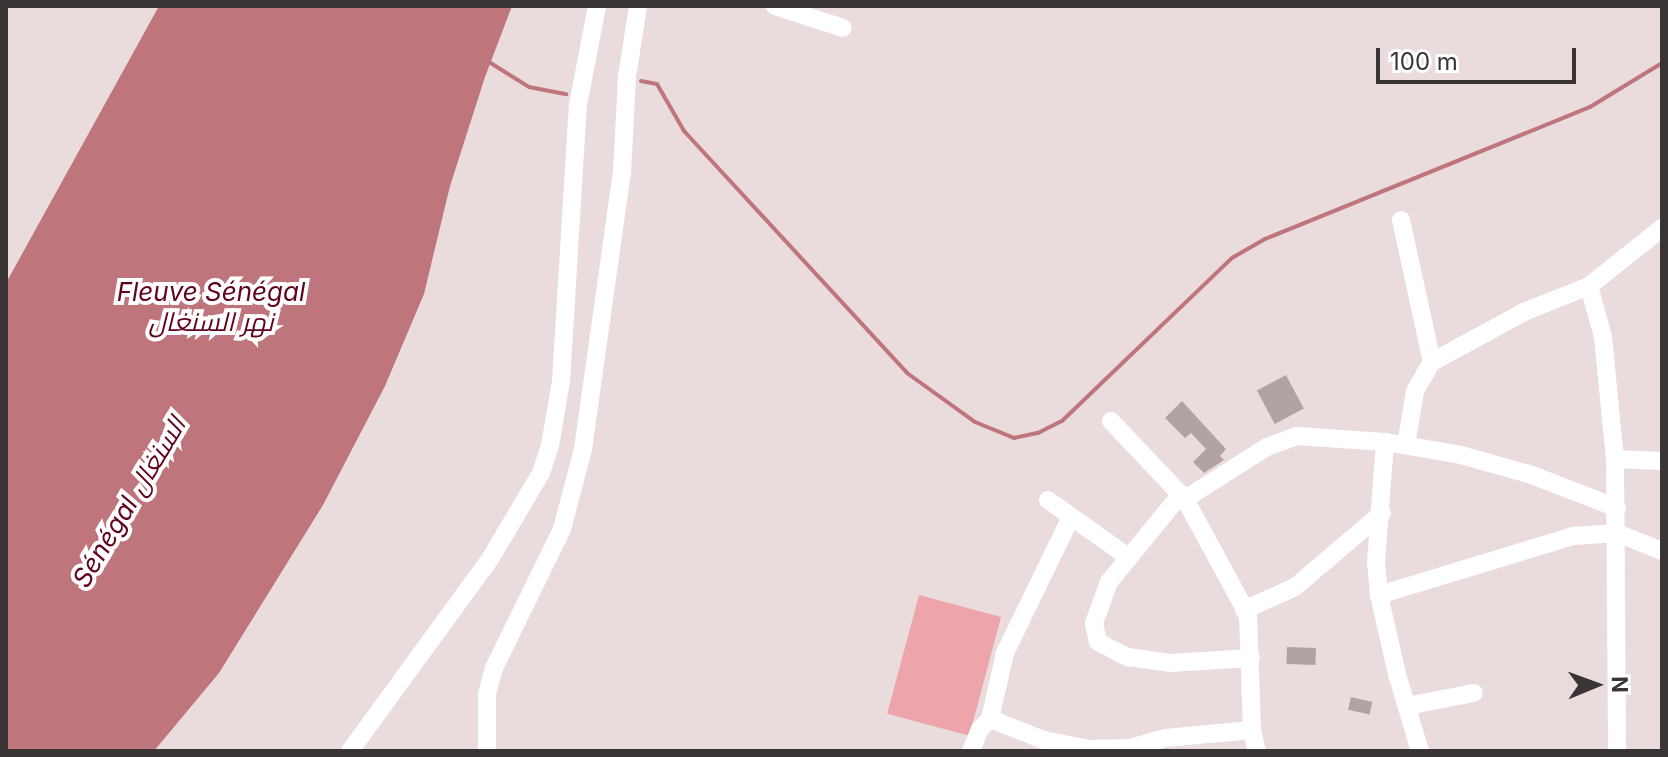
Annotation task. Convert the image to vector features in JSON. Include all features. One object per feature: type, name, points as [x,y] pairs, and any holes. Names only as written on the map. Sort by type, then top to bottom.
[{"type":"street","points":[[350,751],[490,559],[531,494],[546,460],[564,351],[578,105],[597,6]]},
{"type":"street","points":[[487,751],[487,694],[494,668],[562,529],[581,461],[622,173],[627,77],[638,6]]},
{"type":"street","points":[[775,6],[843,28]]},
{"type":"street","points":[[1401,220],[1432,362]]},
{"type":"street","points":[[1406,445],[1415,391],[1432,362],[1524,312],[1589,286],[1662,228]]},
{"type":"street","points":[[1589,286],[1603,337],[1615,459],[1617,751]]},
{"type":"street","points":[[1111,421],[1183,496],[1205,529],[1244,610],[1251,626],[1252,730],[1257,751]]},
{"type":"street","points":[[1251,658],[1170,663],[1128,657],[1104,648],[1098,642],[1094,623],[1109,582],[1183,496],[1282,439],[1297,436],[1385,442],[1485,461],[1617,508]]},
{"type":"street","points":[[1385,442],[1376,561],[1379,595],[1420,751]]},
{"type":"street","points":[[1615,459],[1662,461]]},
{"type":"street","points":[[1048,500],[1128,557]]},
{"type":"street","points":[[1244,610],[1295,587],[1382,513]]},
{"type":"street","points":[[971,751],[980,729],[990,719],[1005,653],[1071,517]]},
{"type":"street","points":[[1379,595],[1563,539],[1617,533],[1662,551]]},
{"type":"street","points":[[1407,706],[1474,693]]},
{"type":"street","points":[[990,719],[1044,740],[1089,749],[1125,749],[1165,738],[1252,730]]},
{"type":"shaded area","points":[[919,595],[1001,617],[969,736],[887,714]]},
{"type":"water","name":"Fleuve Sénégal نهر السنغال","points":[[159,6],[512,6],[485,77],[450,186],[424,294],[385,386],[323,505],[219,673],[154,751],[6,751],[6,283]]},
{"type":"building","points":[[1286,375],[1304,409],[1275,424],[1257,390]]},
{"type":"building","points":[[1182,401],[1226,449],[1220,456],[1224,460],[1204,473],[1193,462],[1206,449],[1191,433],[1185,438],[1165,418]]},
{"type":"building","points":[[1287,647],[1316,648],[1315,665],[1286,664]]},
{"type":"building","points":[[1351,697],[1372,702],[1370,715],[1348,710]]},
{"type":"waterway","points":[[489,62],[529,87],[566,94]]},
{"type":"waterway","points":[[641,81],[657,84],[684,131],[907,373],[975,422],[1014,438],[1038,433],[1062,421],[1232,258],[1265,239],[1590,107],[1662,63]]},
{"type":"water label","name":"Sénégal السنغال","points":[[129,502]]}]
